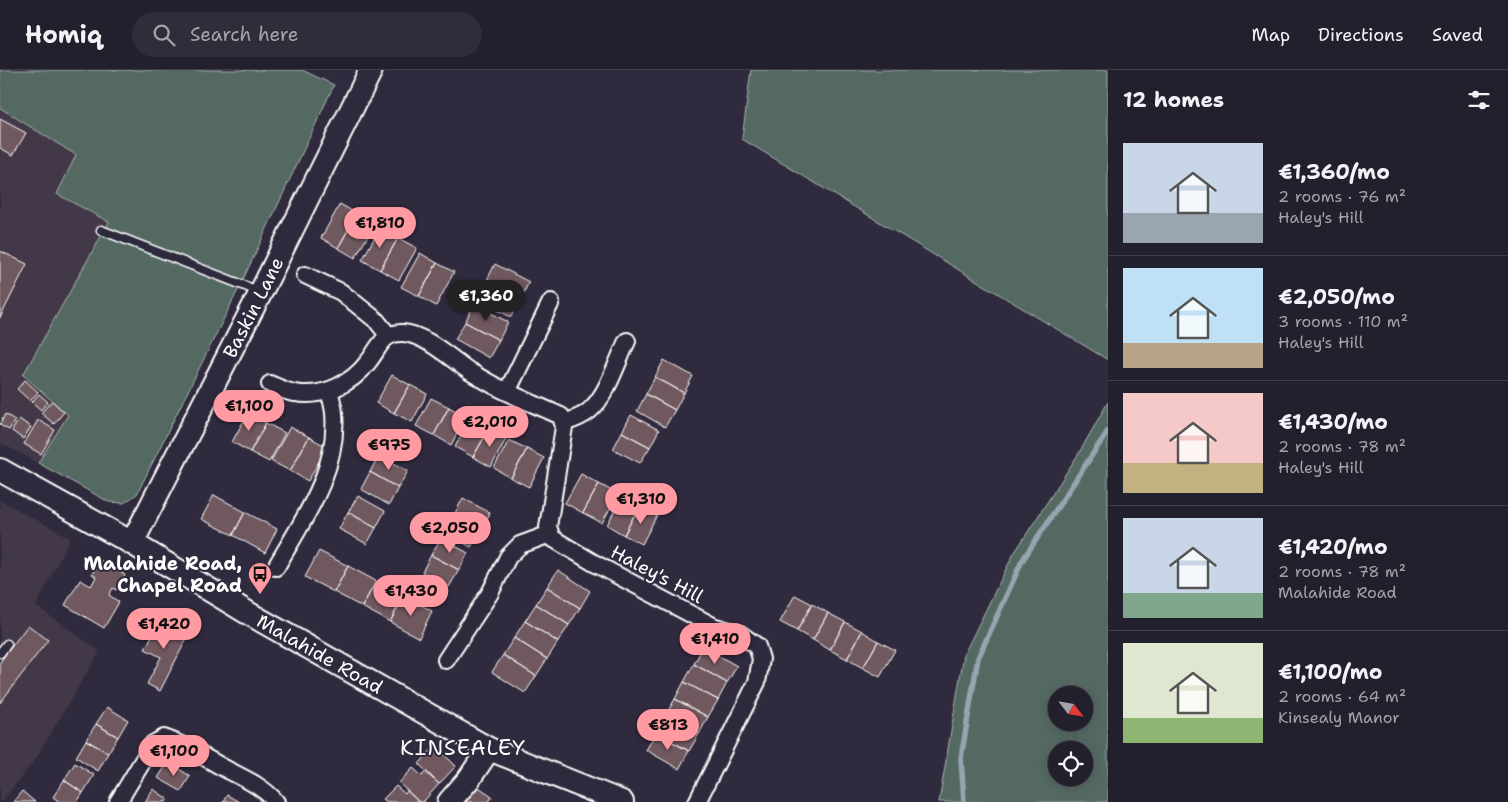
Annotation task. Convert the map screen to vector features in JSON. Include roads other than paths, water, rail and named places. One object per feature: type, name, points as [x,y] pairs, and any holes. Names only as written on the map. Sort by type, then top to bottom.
[{"type":"main road","name":"Baskin Lane","points":[[132,543],[261,292],[371,70]]},
{"type":"main road","name":"Malahide Road","points":[[0,470],[132,543],[248,613],[489,749],[622,802]]},
{"type":"main road","points":[[449,802],[469,779],[489,749]]},
{"type":"street","points":[[305,275],[341,292],[376,320],[389,336]]},
{"type":"street","points":[[507,392],[551,302]]},
{"type":"street","points":[[270,384],[294,393],[316,393],[336,388],[354,377],[368,362],[382,340],[392,334],[405,333],[429,343],[471,373],[560,416],[564,423],[562,445],[551,503],[548,527],[550,534],[520,545],[508,557],[490,593],[446,660]]},
{"type":"street","points":[[564,423],[583,415],[597,402],[627,341]]},
{"type":"street","points":[[276,567],[312,505],[327,470],[333,441],[334,412],[329,390]]},
{"type":"street","name":"Haley's Hill","points":[[550,534],[552,538],[594,563],[715,627],[740,634],[757,646],[761,659],[757,682],[697,802]]},
{"type":"street","points":[[118,802],[153,744],[164,738],[178,742],[252,783],[276,802]]},
{"type":"lane","points":[[102,230],[261,292]]},
{"type":"lane","points":[[0,653],[7,644]]},
{"type":"waterway","points":[[964,802],[961,758],[978,658],[1022,561],[1108,431]]},
{"type":"place","name":"Malahide Road, Chapel Road","points":[[260,595]]},
{"type":"district","name":"KINSEALEY","points":[[463,748]]}]
